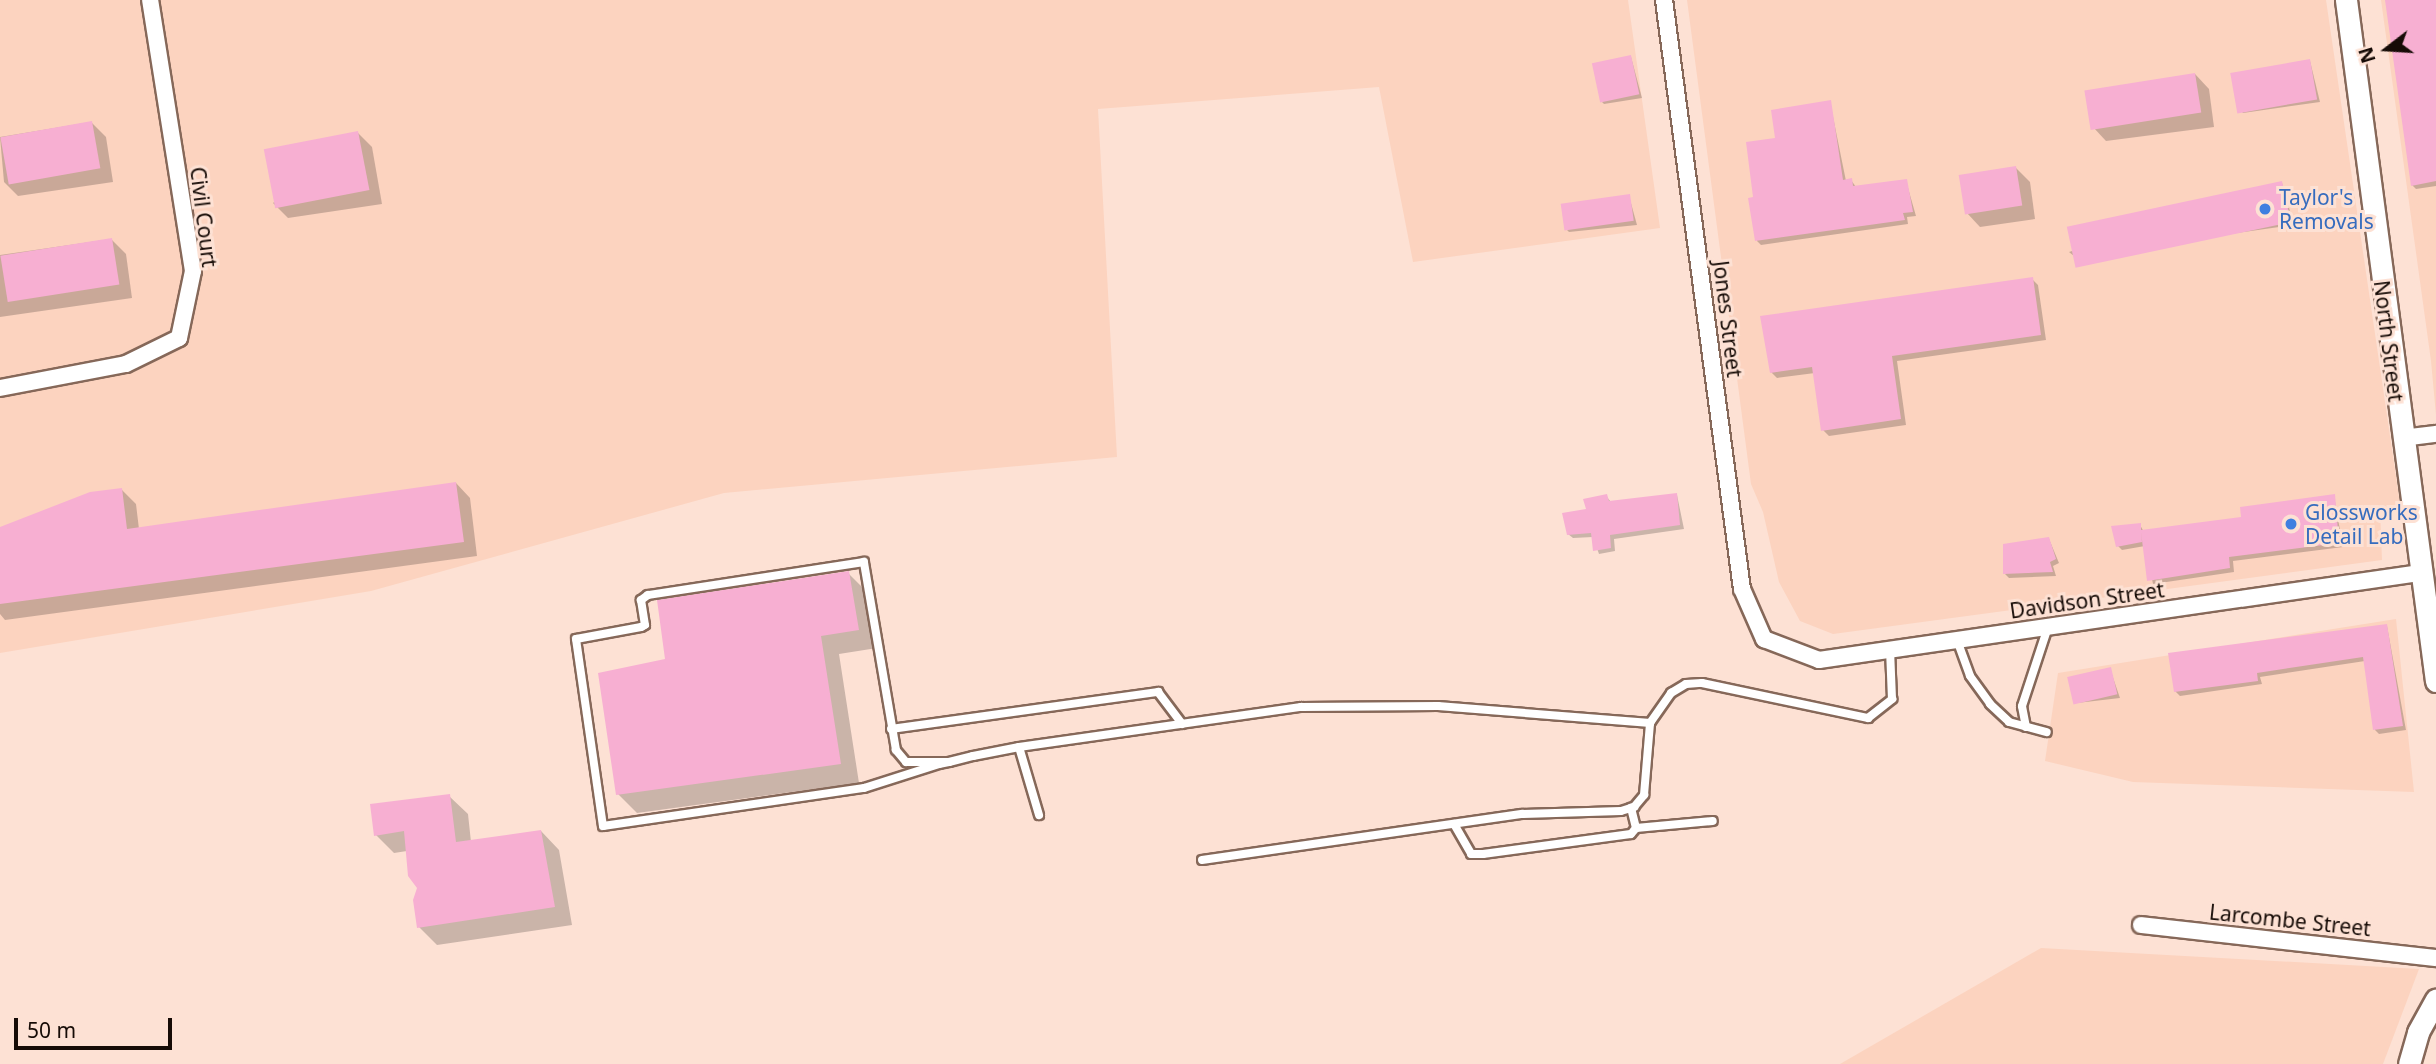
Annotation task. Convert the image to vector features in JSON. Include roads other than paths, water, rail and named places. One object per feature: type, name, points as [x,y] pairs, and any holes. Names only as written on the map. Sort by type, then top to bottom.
[{"type":"street","name":"Civil Court","points":[[0,388],[126,364],[178,338],[193,271],[150,0]]},
{"type":"street","name":"Jones Street","points":[[1664,0],[1742,589],[1764,639]]},
{"type":"street","name":"North Street","points":[[2346,0],[2419,573],[2436,681]]},
{"type":"street","points":[[2402,438],[2436,434]]},
{"type":"street","name":"Davidson Street","points":[[1764,639],[1819,660],[2419,573]]},
{"type":"street","name":"Larcombe Street","points":[[2141,925],[2436,957]]},
{"type":"street","points":[[2409,1064],[2418,1032],[2436,1000]]},
{"type":"lane","points":[[949,762],[906,762],[900,758],[891,729],[864,562],[648,594],[641,600],[645,625],[576,639],[603,826],[825,795],[949,762],[1019,747],[1301,707],[1392,705],[1650,723]]},
{"type":"lane","points":[[2025,727],[2022,706],[2048,626]]},
{"type":"lane","points":[[1957,640],[1970,676],[1990,704],[2009,722],[2048,732]]},
{"type":"lane","points":[[1202,860],[1523,814],[1631,808],[1644,795],[1650,723],[1671,693],[1686,684],[1702,683],[1868,718],[1892,699],[1890,650]]},
{"type":"lane","points":[[891,729],[1158,692],[1182,724]]},
{"type":"lane","points":[[1019,747],[1039,815]]},
{"type":"lane","points":[[1631,808],[1636,828]]},
{"type":"lane","points":[[1454,824],[1471,854],[1620,836],[1636,828],[1713,821]]},
{"type":"place","name":"Taylor's Removals","points":[[2265,209]]},
{"type":"place","name":"Glossworks Detail Lab","points":[[2291,524]]}]
